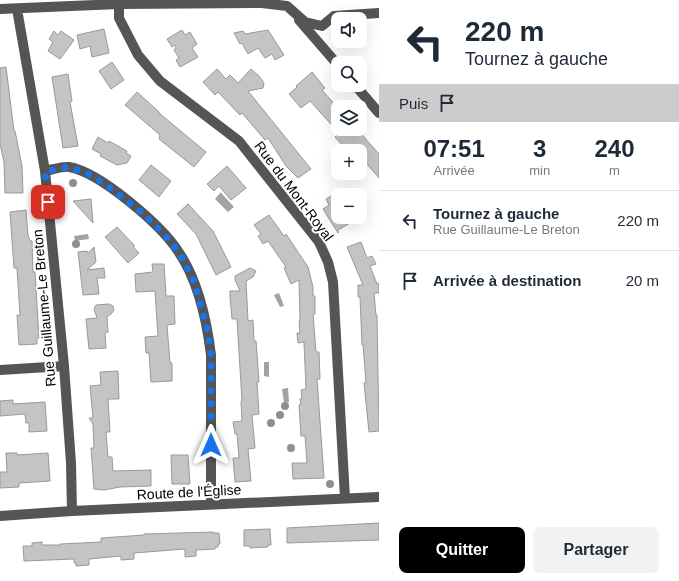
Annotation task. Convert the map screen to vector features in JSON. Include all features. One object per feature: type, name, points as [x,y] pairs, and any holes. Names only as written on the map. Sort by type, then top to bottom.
[{"type":"street","points":[[0,9],[118,2],[284,3],[305,22],[322,26],[334,16],[379,13]]},
{"type":"street","name":"Rue du Mont-Royal","points":[[118,2],[118,18],[138,55],[160,81],[239,141],[319,242],[328,262],[333,282],[345,498]]},
{"type":"street","points":[[284,3],[331,57]]},
{"type":"street","name":"Rue Guillaume-Le Breton","points":[[17,9],[45,172],[64,366],[72,512]]},
{"type":"street","points":[[361,92],[379,113]]},
{"type":"street","points":[[45,172],[68,167],[91,175],[113,190],[141,212],[162,232],[179,252],[191,275],[208,332],[211,355],[211,504]]},
{"type":"street","points":[[0,370],[64,366]]},
{"type":"street","name":"Route de l'Église","points":[[0,516],[211,504],[379,497]]},
{"type":"shaded area","points":[[221,192],[234,207],[228,212],[215,199]]},
{"type":"shaded area","points":[[88,234],[89,239],[75,241],[74,236]]},
{"type":"shaded area","points":[[279,293],[284,306],[280,307],[274,295]]},
{"type":"shaded area","points":[[264,362],[269,362],[269,377],[264,376]]},
{"type":"shaded area","points":[[288,388],[289,402],[284,403],[282,389]]},
{"type":"building","points":[[104,29],[109,53],[92,57],[90,46],[80,49],[77,35]]},
{"type":"building","points":[[182,30],[185,35],[190,32],[197,44],[192,48],[198,57],[180,67],[176,60],[179,58],[174,50],[176,47],[175,45],[172,47],[167,39]]},
{"type":"building","points":[[268,30],[284,55],[275,60],[272,54],[265,58],[258,48],[248,54],[234,33],[243,31],[245,34]]},
{"type":"building","points":[[54,31],[58,35],[61,31],[74,40],[60,59],[48,51],[53,42],[49,39]]},
{"type":"building","points":[[112,62],[124,80],[111,89],[99,71]]},
{"type":"building","points":[[6,67],[14,131],[22,166],[23,193],[5,193],[4,162],[0,144],[0,68]]},
{"type":"building","points":[[217,69],[226,79],[230,75],[238,83],[251,69],[259,76],[264,83],[263,88],[248,91],[311,169],[298,178],[286,166],[268,138],[265,140],[242,113],[240,115],[218,92],[215,95],[203,82]]},
{"type":"building","points":[[312,72],[325,88],[322,90],[331,100],[331,124],[310,101],[301,108],[289,94],[297,87],[296,86]]},
{"type":"building","points":[[68,74],[72,101],[70,102],[78,146],[63,148],[52,77]]},
{"type":"building","points":[[137,92],[159,113],[206,152],[194,167],[159,139],[160,135],[125,105]]},
{"type":"building","points":[[363,136],[379,154],[379,178],[367,164],[367,144],[341,144],[335,137]]},
{"type":"building","points":[[98,137],[127,151],[126,153],[131,156],[127,163],[117,165],[100,156],[101,154],[92,149]]},
{"type":"building","points":[[151,165],[171,181],[159,197],[139,180]]},
{"type":"building","points":[[227,166],[246,188],[231,200],[219,186],[214,191],[207,184]]},
{"type":"building","points":[[331,196],[331,222],[323,209],[329,205],[326,199]]},
{"type":"building","points":[[91,199],[93,223],[73,201]]},
{"type":"building","points":[[188,204],[213,231],[231,267],[216,275],[196,234],[177,214]]},
{"type":"building","points":[[26,210],[28,235],[30,241],[32,241],[33,272],[35,272],[39,338],[37,338],[37,344],[19,345],[17,315],[20,315],[17,268],[14,268],[10,212]]},
{"type":"building","points":[[269,215],[284,236],[286,234],[308,267],[313,287],[313,296],[315,296],[315,314],[313,314],[316,352],[319,352],[320,379],[317,379],[324,478],[293,479],[292,463],[307,463],[305,436],[301,436],[299,405],[301,405],[300,399],[302,399],[301,390],[306,389],[304,342],[298,343],[297,333],[300,333],[299,280],[291,284],[284,268],[286,267],[268,241],[263,244],[258,236],[261,234],[254,225]]},
{"type":"building","points":[[332,224],[348,224],[338,230],[338,233]]},
{"type":"building","points":[[117,227],[134,245],[134,248],[139,253],[128,263],[105,237]]},
{"type":"building","points":[[361,242],[367,258],[372,256],[376,264],[370,266],[377,284],[379,283],[379,293],[374,293],[377,315],[379,431],[369,432],[364,383],[366,382],[362,345],[360,297],[358,297],[358,285],[363,285],[347,247]]},
{"type":"building","points":[[94,247],[96,262],[87,270],[104,268],[105,278],[97,278],[99,294],[83,295],[78,252],[87,251],[88,253]]},
{"type":"building","points":[[152,264],[164,264],[166,296],[174,296],[175,324],[167,325],[170,363],[172,363],[172,381],[151,382],[149,353],[146,353],[145,337],[158,336],[155,291],[136,292],[135,274],[153,272]]},
{"type":"building","points":[[250,268],[256,271],[253,277],[246,281],[248,321],[253,320],[254,341],[256,341],[259,382],[257,382],[259,414],[252,415],[255,448],[248,449],[251,481],[235,482],[233,458],[239,458],[237,434],[235,434],[233,422],[242,421],[242,401],[237,319],[232,319],[230,291],[240,291],[235,280],[235,276]]},
{"type":"building","points":[[109,304],[113,306],[114,310],[107,317],[108,332],[105,333],[106,348],[89,349],[86,319],[97,318],[94,309],[96,305]]},
{"type":"building","points":[[118,371],[119,399],[108,399],[110,432],[106,432],[108,457],[112,457],[113,471],[151,470],[151,486],[120,487],[104,490],[94,489],[91,448],[94,448],[93,424],[89,418],[93,418],[90,386],[101,385],[100,372]]},
{"type":"building","points":[[13,400],[13,404],[45,402],[47,431],[29,432],[29,423],[26,423],[25,414],[0,416],[0,401]]},
{"type":"building","points":[[6,453],[17,453],[17,455],[48,453],[50,481],[19,483],[19,487],[0,488],[0,472],[7,472]]},
{"type":"building","points":[[171,455],[188,455],[190,484],[172,484]]},
{"type":"building","points":[[379,523],[379,540],[287,543],[287,528]]},
{"type":"building","points":[[270,529],[271,545],[268,545],[268,547],[250,548],[250,546],[244,546],[244,530]]},
{"type":"building","points":[[219,533],[220,544],[218,544],[218,547],[215,547],[215,549],[196,550],[196,556],[185,557],[185,549],[134,553],[134,559],[121,560],[121,556],[89,559],[89,565],[76,566],[74,559],[24,561],[23,546],[32,546],[32,543],[42,542],[42,545],[60,545],[101,542],[101,538],[144,534]]},
{"type":"route","points":[[48,202],[45,172],[68,167],[91,175],[141,212],[162,232],[179,252],[194,281],[208,332],[211,355],[211,445]]}]
